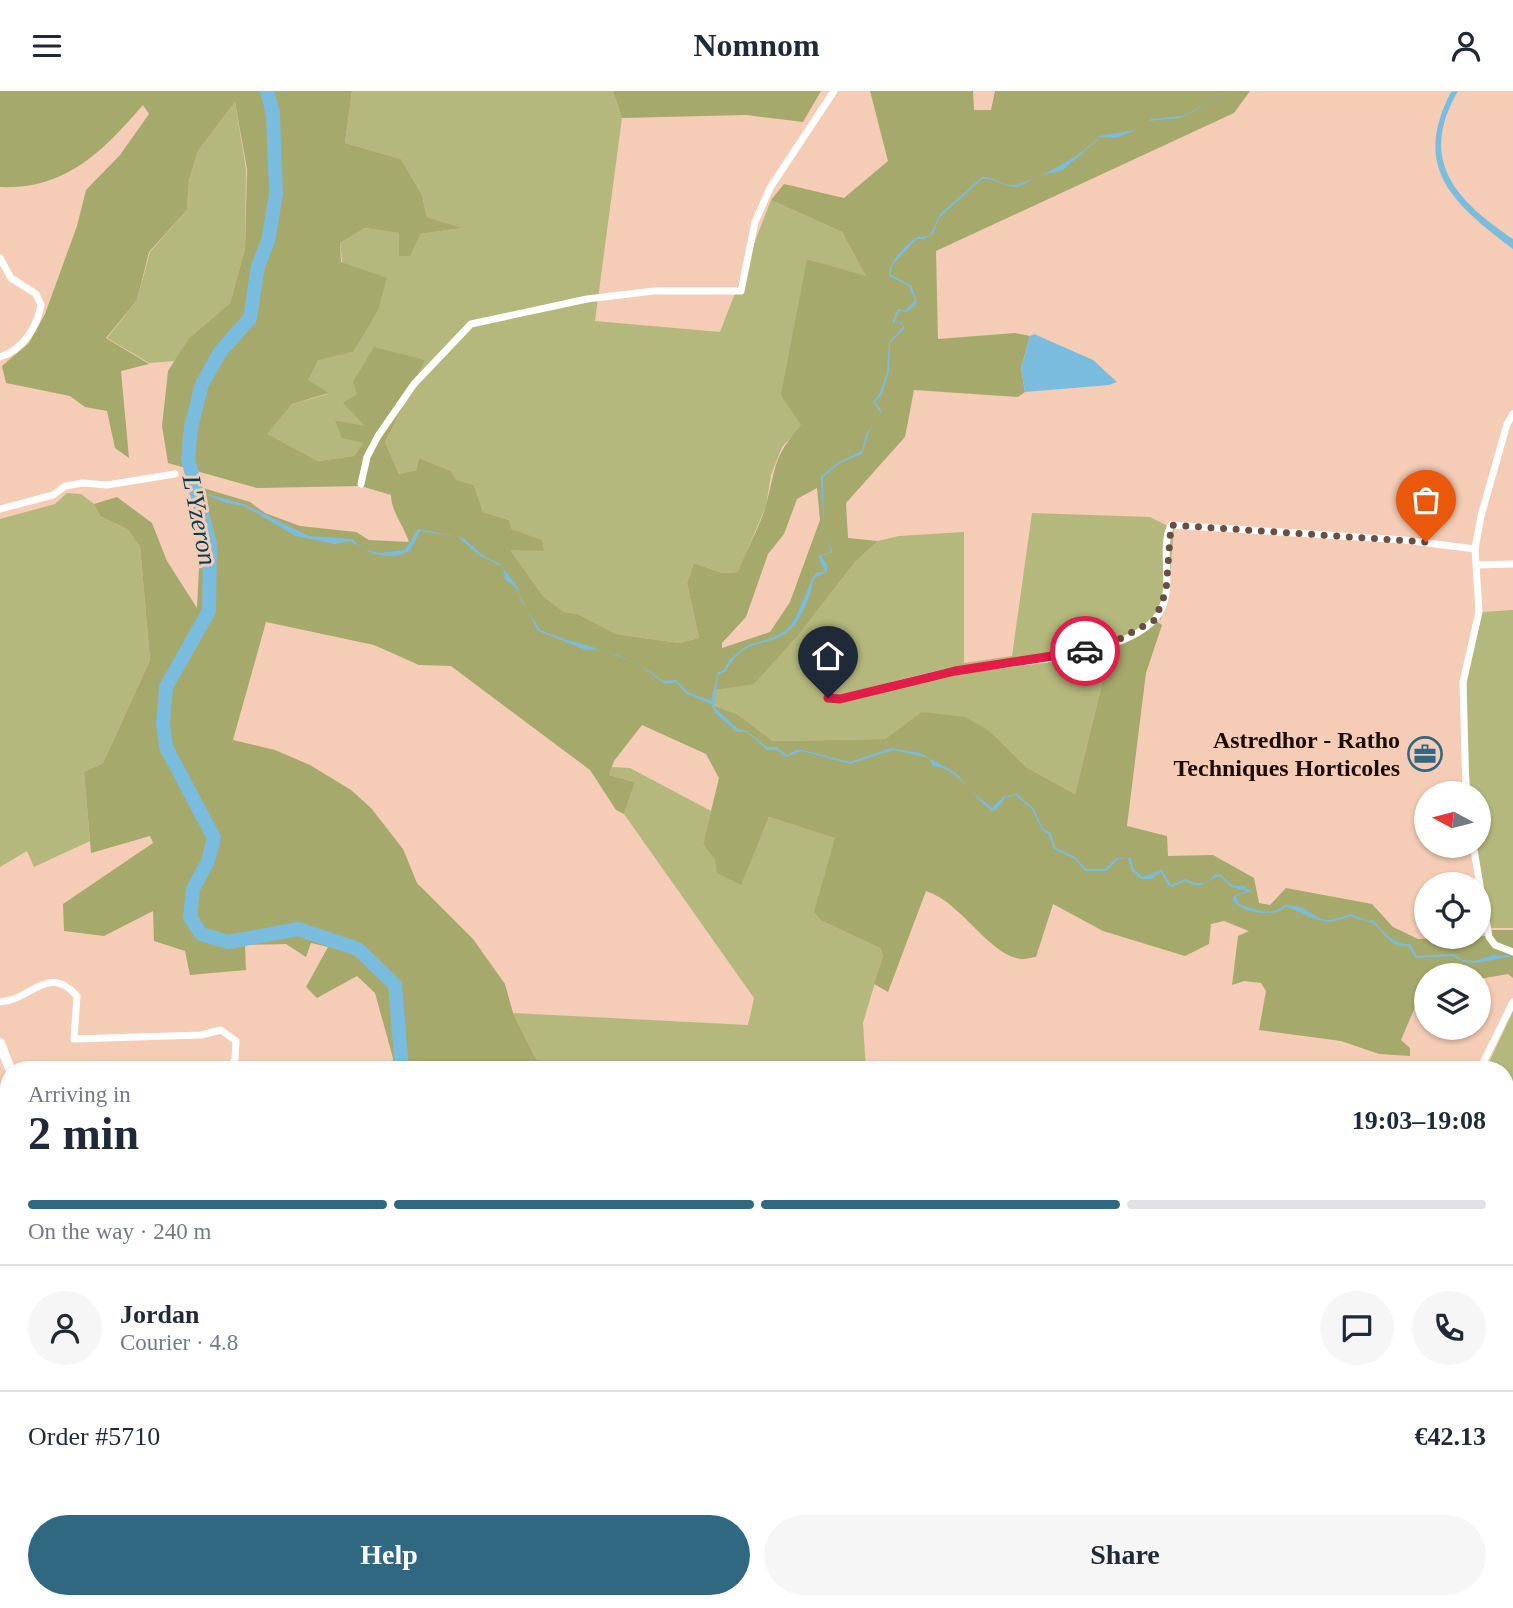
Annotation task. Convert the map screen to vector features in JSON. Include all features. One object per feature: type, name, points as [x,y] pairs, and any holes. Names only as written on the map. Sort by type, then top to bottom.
[{"type":"main road","points":[[0,1043],[6,1061]]},
{"type":"street","points":[[361,484],[367,457],[378,436],[414,384],[471,324],[587,299],[654,291],[741,291],[755,222],[770,188],[834,91]]},
{"type":"street","points":[[0,258],[11,278],[36,294],[41,305],[30,334],[19,346],[0,357]]},
{"type":"street","points":[[1466,781],[1464,682],[1479,612],[1475,549],[1480,516],[1507,424],[1513,415]]},
{"type":"street","points":[[0,509],[53,495],[65,486],[74,484],[107,485],[175,474]]},
{"type":"street","points":[[828,698],[840,699],[955,671],[1069,656],[1112,643],[1134,632],[1155,620],[1161,609],[1166,591],[1171,525],[1404,540],[1475,549]]},
{"type":"street","points":[[1477,565],[1513,564]]},
{"type":"street","points":[[1475,858],[1489,937],[1495,945],[1513,952]]},
{"type":"street","points":[[0,1002],[23,997],[32,987],[50,982],[67,985],[76,996],[74,1038],[201,1035],[221,1030],[236,1041],[234,1061]]},
{"type":"street","points":[[1484,1061],[1513,1002]]},
{"type":"green space","points":[[0,91],[352,91],[345,143],[401,159],[422,195],[427,217],[462,228],[420,234],[410,256],[399,256],[399,233],[365,228],[340,243],[341,262],[387,278],[378,310],[353,352],[318,360],[308,380],[329,393],[292,404],[267,434],[318,461],[354,456],[364,443],[342,438],[335,420],[365,426],[343,403],[357,394],[353,382],[374,347],[425,360],[385,442],[399,474],[416,470],[419,458],[451,471],[456,480],[474,485],[483,512],[509,520],[511,529],[542,540],[544,551],[510,550],[543,596],[564,612],[578,614],[616,634],[679,643],[699,638],[687,583],[694,563],[722,573],[738,572],[763,513],[780,455],[801,425],[781,395],[807,259],[866,276],[842,232],[771,200],[784,184],[844,198],[888,161],[870,91],[973,91],[974,110],[991,110],[995,91],[1250,91],[1234,113],[936,251],[938,339],[1015,333],[1030,336],[1021,368],[1025,392],[1018,397],[914,390],[905,437],[846,503],[848,538],[878,541],[855,562],[801,632],[754,684],[715,690],[712,705],[737,714],[773,741],[885,739],[921,712],[965,717],[991,732],[1026,767],[1075,794],[1112,643],[1155,620],[1162,625],[1146,673],[1127,826],[1167,836],[1168,856],[1213,855],[1254,878],[1259,903],[1270,905],[1286,888],[1372,904],[1393,927],[1414,937],[1414,949],[1491,949],[1491,930],[1513,930],[1513,978],[1508,974],[1491,977],[1491,963],[1414,963],[1414,1010],[1401,1040],[1410,1048],[1410,1056],[1379,1054],[1341,1041],[1259,1030],[1266,991],[1261,983],[1244,981],[1232,985],[1238,936],[1249,931],[1224,921],[1211,924],[1209,944],[1185,956],[1103,931],[1053,904],[1036,957],[1022,959],[1008,955],[996,947],[951,905],[926,891],[888,992],[874,984],[883,956],[880,948],[822,921],[814,912],[835,838],[769,817],[741,885],[717,873],[715,859],[703,844],[719,778],[706,754],[642,725],[614,761],[609,775],[635,782],[624,814],[616,810],[590,770],[451,666],[419,665],[374,645],[266,622],[233,740],[275,750],[310,765],[351,790],[371,808],[403,849],[417,883],[473,939],[505,984],[513,1013],[539,1061],[393,1061],[375,993],[357,976],[317,998],[306,987],[328,947],[311,943],[306,957],[286,944],[245,945],[246,970],[190,975],[185,951],[154,941],[153,911],[104,936],[64,931],[63,904],[153,843],[150,836],[91,853],[84,772],[103,763],[150,660],[140,546],[127,529],[100,516],[94,504],[117,497],[152,523],[167,561],[197,608],[203,488],[250,502],[265,513],[300,526],[356,532],[369,540],[409,542],[393,507],[391,495],[361,486],[257,488],[168,463],[162,426],[168,371],[189,338],[230,303],[245,249],[247,169],[235,102],[198,151],[189,181],[187,210],[149,252],[137,300],[106,338],[149,364],[121,371],[129,458],[115,448],[107,411],[85,407],[70,396],[6,383],[2,366],[29,343],[45,314],[77,226],[86,190],[120,155],[149,114],[143,105],[98,152],[64,175],[45,182],[0,187]],"holes":[[[817,488],[820,520],[790,602],[770,632],[722,648],[722,643],[746,617],[768,554],[784,534],[797,499]]]},
{"type":"green space","points":[[352,91],[613,91],[622,118],[595,321],[720,332],[771,200],[842,232],[867,277],[807,259],[802,425],[782,447],[771,475],[766,506],[738,572],[722,573],[694,563],[687,583],[699,638],[679,643],[616,634],[578,614],[564,612],[543,596],[509,549],[543,551],[541,540],[510,529],[509,520],[483,512],[474,485],[455,480],[451,471],[419,458],[416,470],[399,474],[385,442],[424,359],[358,394],[366,427],[336,420],[365,443],[354,456],[318,461],[266,434],[292,404],[328,394],[307,380],[318,359],[353,352],[340,243],[365,228],[400,233],[399,255],[420,234],[461,228],[427,217],[422,195],[401,159],[345,143]]},
{"type":"green space","points":[[613,91],[821,91],[803,122],[746,115],[622,118]]},
{"type":"green space","points":[[235,102],[246,169],[245,249],[230,303],[189,338],[175,361],[149,363],[107,338],[137,300],[150,252],[187,210],[189,182],[198,151]]},
{"type":"green space","points":[[67,493],[81,494],[94,504],[100,516],[127,529],[140,546],[150,660],[103,763],[84,772],[90,841],[34,867],[27,851],[0,867],[0,519],[55,504]]},
{"type":"green space","points":[[1032,513],[1150,517],[1174,529],[1170,574],[1161,620],[1155,620],[1112,643],[1075,794],[1026,767],[991,732],[921,712],[885,739],[773,741],[737,714],[712,705],[715,690],[754,683],[801,632],[855,562],[878,541],[899,536],[964,532],[964,663],[1012,656]]},
{"type":"green space","points":[[1513,610],[1513,928],[1491,928],[1491,872],[1481,872],[1479,858],[1491,858],[1491,781],[1470,781],[1465,731],[1467,682],[1482,612]]},
{"type":"green space","points":[[612,767],[630,768],[711,811],[703,844],[740,885],[769,817],[836,838],[822,921],[880,948],[883,956],[863,1023],[865,1061],[538,1061],[513,1013],[748,1025],[754,998],[624,814],[635,782],[609,775]]},
{"type":"green space","points":[[1513,1011],[1513,1061],[1490,1061]]},
{"type":"water","points":[[1230,91],[1181,118],[1148,121],[1183,116]]},
{"type":"water","points":[[1458,91],[1446,116],[1441,138],[1443,159],[1449,177],[1475,210],[1513,239],[1513,249],[1457,200],[1445,183],[1437,164],[1436,143],[1440,119],[1451,92]]},
{"type":"water","points":[[1135,130],[1132,132],[1115,138],[1099,137],[1094,141],[1099,136]]},
{"type":"water","points":[[1091,144],[1062,170],[1037,177],[1073,158]]},
{"type":"water","points":[[982,177],[1014,185],[1037,177],[1014,187],[982,179],[939,218],[933,234],[924,239],[917,239],[893,264],[890,274],[912,286],[917,303],[907,312],[899,311],[894,323],[898,309],[905,311],[915,300],[909,286],[889,276],[889,271],[894,261],[906,246],[916,238],[930,235],[940,214]]},
{"type":"water","points":[[901,322],[905,328],[890,343],[889,371],[882,394],[875,402],[881,413],[873,402],[880,393],[887,372],[889,342],[903,327],[901,323],[894,323]]},
{"type":"water","points":[[1034,334],[1093,360],[1117,382],[1109,385],[1025,392],[1021,368],[1030,336]]},
{"type":"water","points":[[876,420],[870,429],[862,454],[840,463],[823,477],[824,536],[821,476],[839,462],[862,451],[866,434]]},
{"type":"water","points":[[197,491],[244,504],[309,536],[352,539],[362,548],[350,541],[335,544],[296,536],[244,506],[226,503]]},
{"type":"water","points":[[418,529],[458,537],[420,531],[410,551],[386,556],[365,549],[380,553],[405,550]]},
{"type":"water","points":[[458,537],[463,538],[484,556],[502,566],[479,555]]},
{"type":"water","points":[[827,540],[833,552],[821,556],[827,565],[827,572],[814,578],[800,618],[784,635],[750,647],[733,659],[726,671],[718,675],[714,707],[738,729],[747,731],[767,747],[777,747],[787,755],[803,750],[850,762],[891,748],[920,753],[929,758],[893,750],[850,764],[802,751],[786,757],[777,750],[767,750],[747,732],[737,732],[715,713],[711,704],[685,693],[676,682],[665,684],[642,667],[663,681],[676,680],[688,692],[711,701],[718,672],[724,670],[730,659],[746,646],[776,636],[791,625],[815,574],[825,572],[818,556],[831,552]]},
{"type":"water","points":[[503,568],[518,588],[520,596],[516,588],[505,579]]},
{"type":"water","points":[[527,609],[540,630],[599,649],[586,650],[538,631]]},
{"type":"water","points":[[929,758],[956,773],[969,788],[950,772],[933,766]]},
{"type":"water","points":[[972,792],[992,808],[1003,797],[1017,794],[1034,809],[1043,829],[1051,833],[1055,847],[1075,857],[1086,869],[1105,869],[1116,858],[1128,858],[1118,859],[1107,871],[1085,871],[1075,859],[1054,849],[1049,835],[1042,830],[1032,809],[1015,795],[1005,798],[996,810],[992,811]]},
{"type":"water","points":[[1128,858],[1131,858],[1133,868],[1142,877],[1162,870],[1171,885],[1185,879],[1206,883],[1197,885],[1185,881],[1172,887],[1161,872],[1151,879],[1141,879],[1132,871]]},
{"type":"water","points":[[1220,874],[1233,886],[1244,886],[1251,891],[1236,896],[1239,904],[1269,912],[1285,905],[1301,907],[1324,920],[1350,914],[1368,921],[1373,920],[1394,940],[1410,944],[1417,956],[1454,954],[1463,960],[1475,961],[1493,955],[1513,956],[1477,963],[1464,962],[1453,956],[1416,958],[1408,946],[1395,944],[1372,923],[1350,916],[1340,920],[1323,921],[1286,907],[1274,913],[1244,909],[1232,900],[1234,896],[1247,891],[1231,887],[1220,876],[1210,880],[1214,875]]},
{"type":"waterway","name":"L'Yzeron","points":[[267,91],[273,114],[276,194],[268,241],[258,266],[250,318],[220,352],[202,384],[191,427],[188,459],[210,545],[209,611],[166,687],[163,723],[166,747],[214,838],[208,861],[193,889],[190,917],[201,934],[228,942],[298,929],[358,949],[395,985],[401,1061]]},
{"type":"way so far","points":[[1085,651],[1112,643],[1155,620],[1166,591],[1171,525],[1204,525],[1426,542]]},
{"type":"place","name":"Astredhor - Ratho Techniques Horticoles","points":[[1425,754]]},
{"type":"route","points":[[828,698],[840,699],[955,671],[1069,656],[1085,651]]}]
